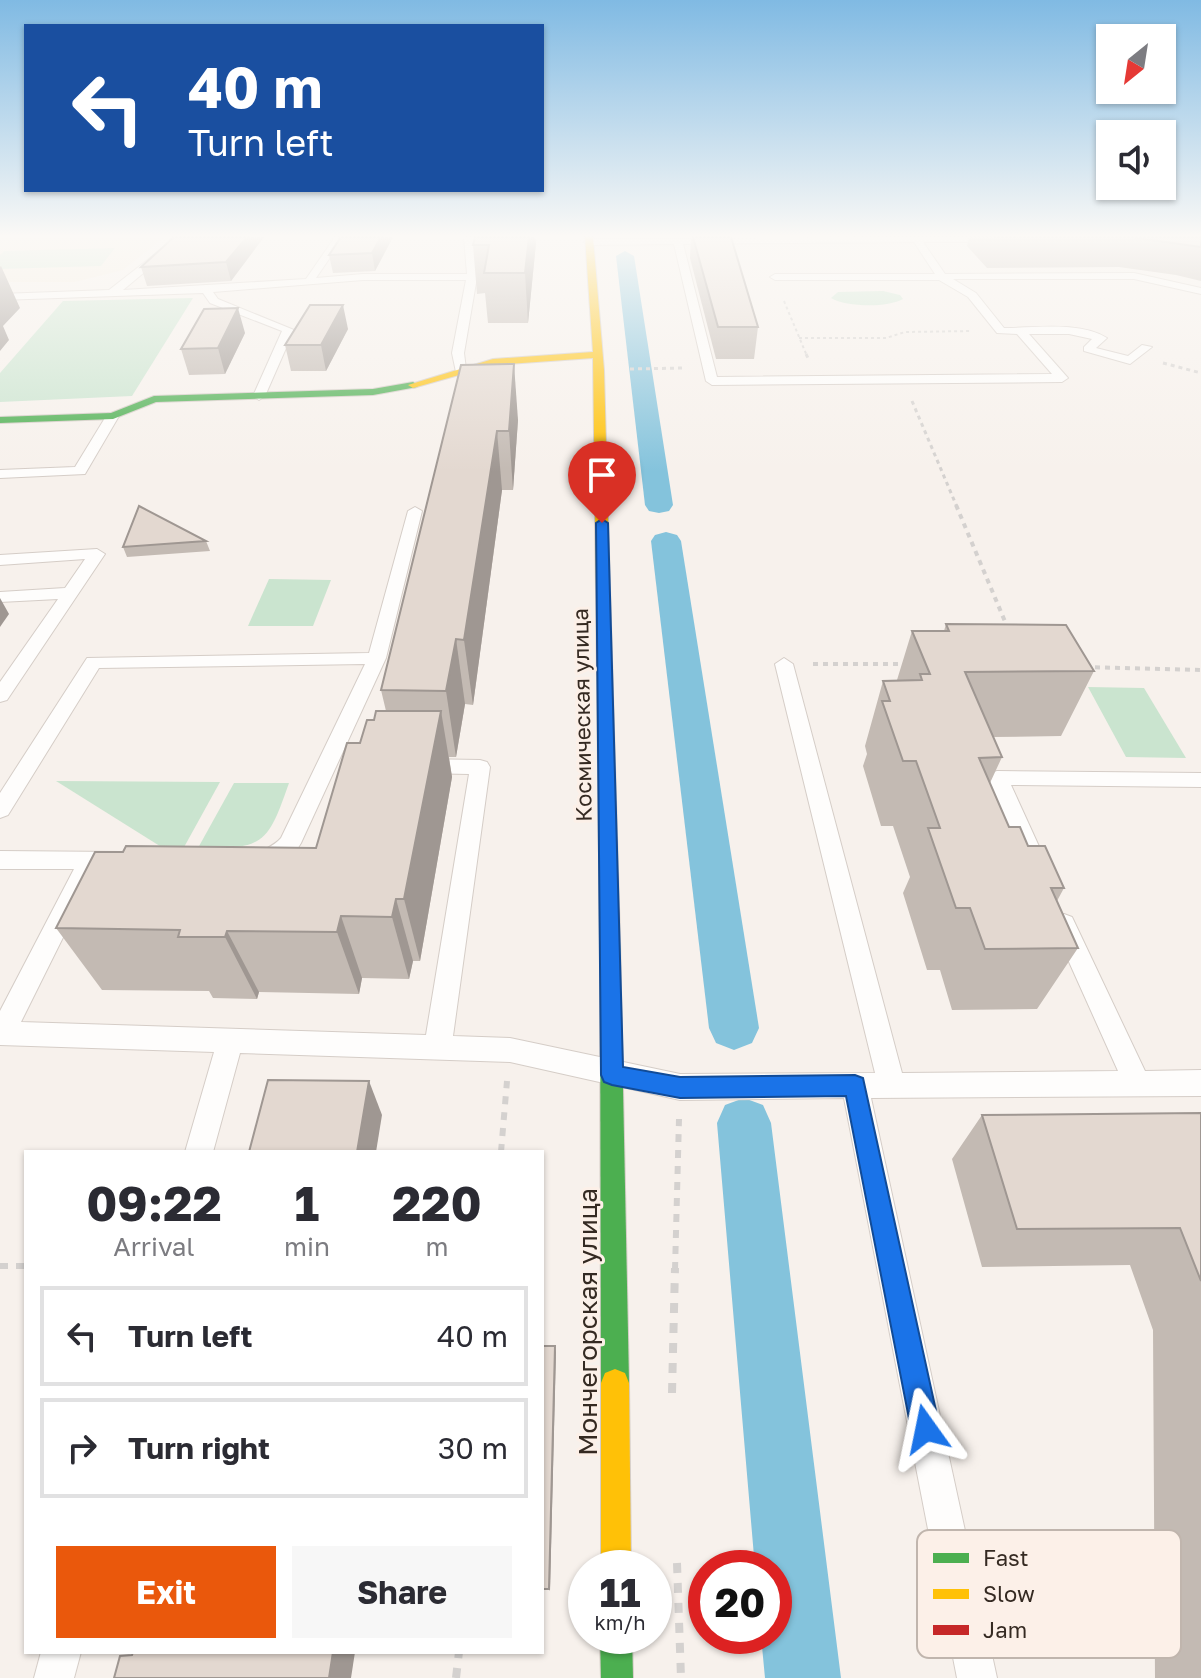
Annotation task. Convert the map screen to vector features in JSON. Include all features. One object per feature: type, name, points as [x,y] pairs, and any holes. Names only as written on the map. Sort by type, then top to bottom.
[{"type":"street","name":"Космическая улица","points":[[595,315],[612,1075]]},
{"type":"street","points":[[0,420],[113,416],[154,399],[373,392],[407,387],[460,369],[516,359],[598,355]]},
{"type":"street","name":"Мончегорская улица","points":[[612,1075],[616,1550]]},
{"type":"street","points":[[616,1654],[617,1678]]},
{"type":"lane","points":[[251,315],[288,330],[259,396]]},
{"type":"lane","points":[[460,369],[458,353],[465,315]]},
{"type":"lane","points":[[696,315],[712,381],[1062,378],[1020,331]]},
{"type":"lane","points":[[988,315],[1001,331],[1069,331],[1101,338],[1088,349],[1130,360],[1146,347]]},
{"type":"lane","points":[[0,474],[80,471],[113,416]]},
{"type":"lane","points":[[242,862],[270,860],[282,853],[290,843],[377,658],[415,511]]},
{"type":"lane","points":[[0,560],[97,554],[0,696]]},
{"type":"lane","points":[[0,597],[70,593]]},
{"type":"lane","points":[[0,810],[93,662],[377,658]]},
{"type":"lane","points":[[784,664],[892,1086]]},
{"type":"lane","points":[[327,765],[357,765]]},
{"type":"lane","points":[[403,766],[480,767],[438,1046]]},
{"type":"lane","points":[[1041,875],[997,778],[1201,780]]},
{"type":"lane","points":[[0,860],[136,861]]},
{"type":"lane","points":[[90,861],[1,1033],[510,1050],[612,1075],[680,1087],[1201,1083]]},
{"type":"lane","points":[[1054,903],[1137,1084]]},
{"type":"lane","points":[[200,1150],[230,1042]]},
{"type":"lane","points":[[855,1086],[946,1530]]},
{"type":"lane","points":[[54,1678],[60,1654]]},
{"type":"lane","points":[[973,1658],[977,1678]]},
{"type":"path","points":[[790,315],[819,381]]},
{"type":"path","points":[[799,338],[886,338],[905,332],[1001,331]]},
{"type":"path","points":[[1135,356],[1201,373]]},
{"type":"path","points":[[620,369],[660,368]]},
{"type":"path","points":[[903,381],[954,495],[1011,637]]},
{"type":"path","points":[[784,664],[911,664]]},
{"type":"path","points":[[1082,667],[1201,670]]},
{"type":"path","points":[[501,1150],[510,1050]]},
{"type":"path","points":[[671,1408],[680,1087]]},
{"type":"path","points":[[0,1266],[24,1266]]},
{"type":"path","points":[[676,1551],[681,1678]]},
{"type":"path","points":[[456,1678],[459,1654]]},
{"type":"green space","points":[[50,315],[182,315],[132,396],[0,402],[0,373]]},
{"type":"green space","points":[[269,579],[331,580],[313,626],[248,626]]},
{"type":"green space","points":[[1088,687],[1144,688],[1186,758],[1126,757]]},
{"type":"green space","points":[[56,781],[220,782],[183,849],[163,848]]},
{"type":"green space","points":[[234,783],[289,783],[275,819],[260,839],[237,847],[198,848]]},
{"type":"building","points":[[200,315],[234,315],[218,348],[181,349]]},
{"type":"building","points":[[304,315],[337,315],[321,345],[285,345]]},
{"type":"building","points":[[715,315],[754,315],[758,327],[718,327]]},
{"type":"building","points":[[514,364],[509,431],[497,431],[464,640],[456,639],[446,691],[381,690],[461,365]]},
{"type":"building","points":[[139,506],[206,541],[123,547]]},
{"type":"building","points":[[946,624],[1066,625],[1094,671],[965,672],[1002,757],[979,758],[1009,827],[1020,827],[1028,846],[1045,846],[1064,888],[1051,888],[1078,948],[985,949],[970,908],[956,908],[928,828],[940,828],[916,761],[903,761],[882,701],[890,701],[883,681],[922,680],[920,674],[930,674],[912,631],[949,631]]},
{"type":"building","points":[[376,711],[441,711],[404,899],[396,899],[392,917],[341,916],[337,932],[227,931],[225,937],[178,937],[180,930],[56,928],[95,852],[123,852],[126,846],[316,848],[347,743],[360,743],[367,720],[374,720]]},
{"type":"building","points":[[268,1080],[369,1081],[357,1150],[250,1150]]},
{"type":"building","points":[[1201,1113],[1201,1281],[1180,1228],[1017,1229],[982,1115]]},
{"type":"building","points":[[544,1346],[555,1346],[549,1589],[544,1589]]},
{"type":"building","points":[[333,1654],[329,1678],[114,1678],[120,1656]]},
{"type":"waterway","points":[[633,315],[659,505]]},
{"type":"waterway","points":[[666,541],[734,1028]]},
{"type":"waterway","points":[[744,1123],[803,1678]]},
{"type":"traffic: fast","points":[[0,420],[113,416],[154,399],[373,392],[413,385]]},
{"type":"traffic: fast","points":[[610,941],[615,1383]]},
{"type":"traffic: fast","points":[[616,1654],[617,1678]]},
{"type":"traffic: slow","points":[[595,315],[599,370],[603,590]]},
{"type":"traffic: slow","points":[[413,385],[493,362],[598,355]]},
{"type":"traffic: slow","points":[[615,1383],[616,1550]]},
{"type":"traffic: jam","points":[[603,590],[610,941]]},
{"type":"route","points":[[602,523],[612,1075],[680,1087],[855,1086],[926,1429]]}]
